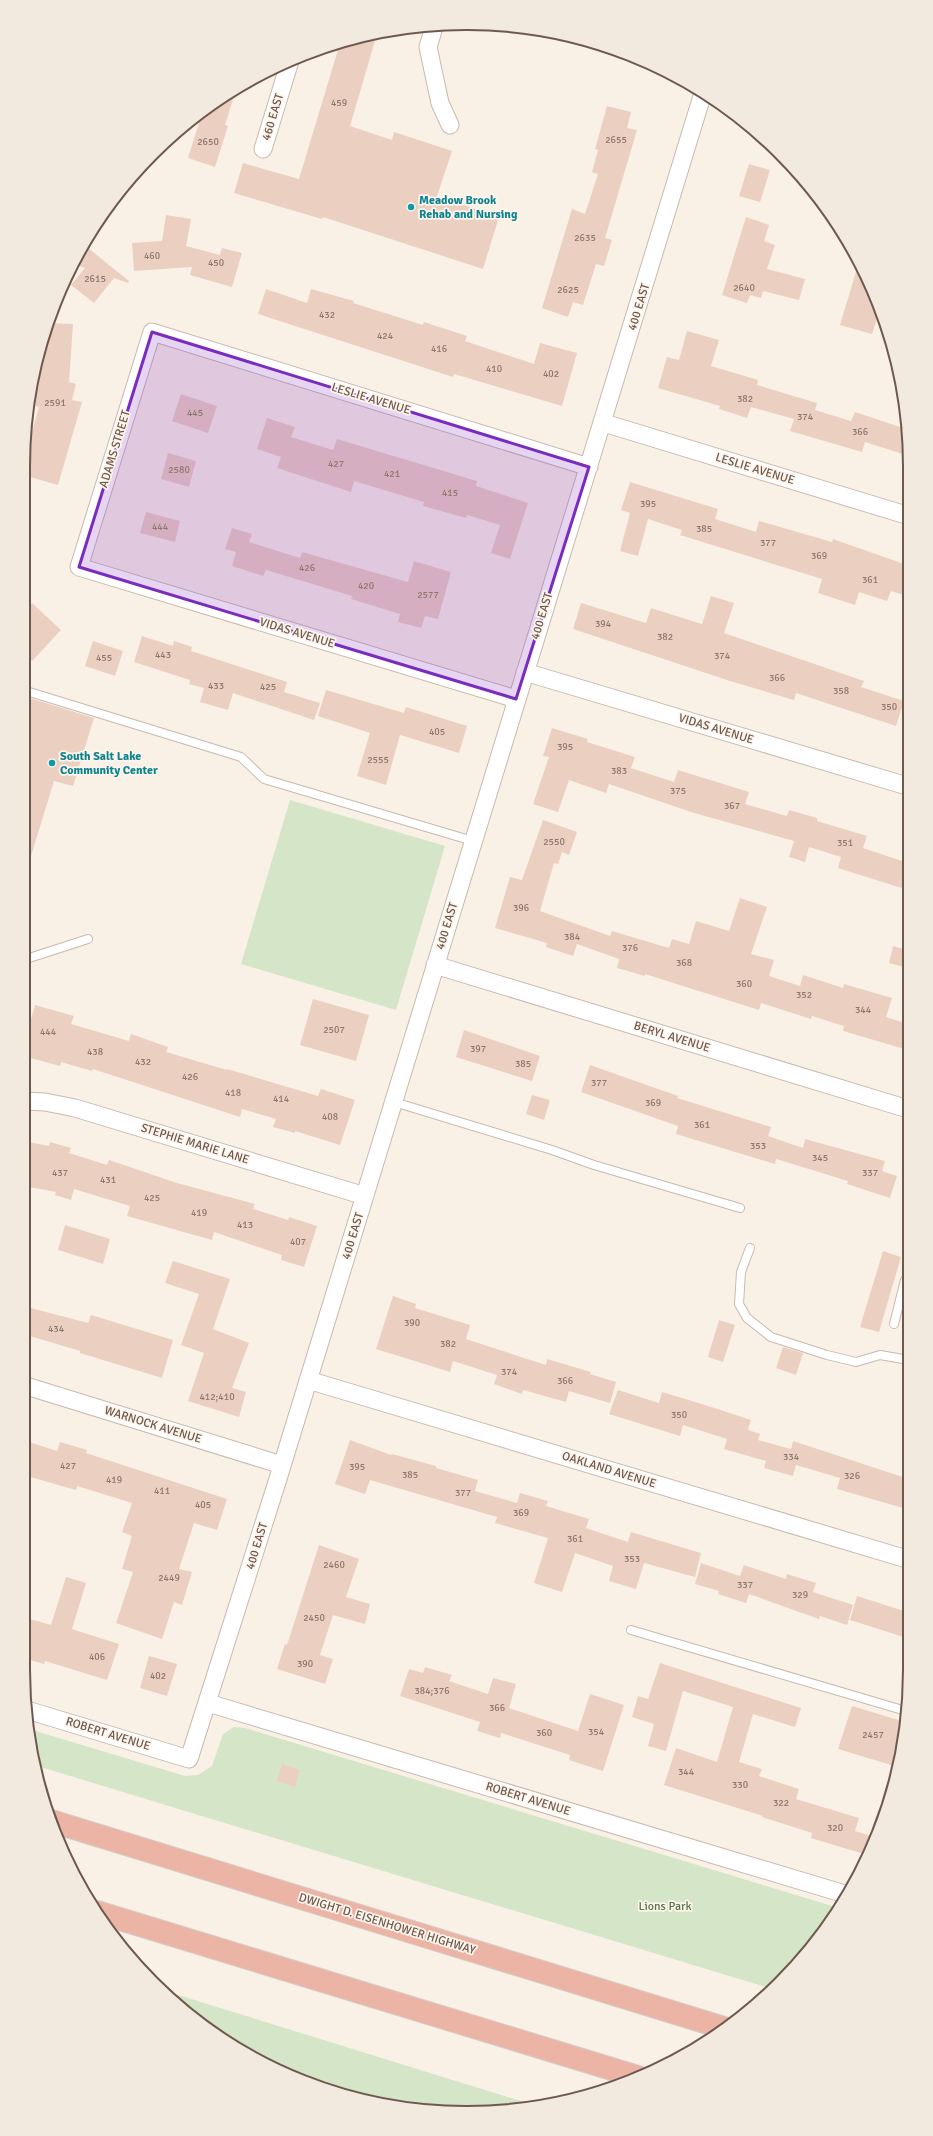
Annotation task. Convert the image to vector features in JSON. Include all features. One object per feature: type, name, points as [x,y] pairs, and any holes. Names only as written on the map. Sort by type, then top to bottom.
[{"type":"highway","name":"DWIGHT D. EISENHOWER HIGHWAY","points":[[58,1823],[718,2026]]},
{"type":"highway","points":[[106,1915],[631,2074]]},
{"type":"street","points":[[433,32],[428,47],[440,103],[450,125]]},
{"type":"street","name":"460 EAST","points":[[263,149],[288,68]]},
{"type":"street","name":"400 EAST","points":[[189,1759],[208,1703],[394,1102],[516,699],[604,423],[701,99]]},
{"type":"street","name":"LESLIE AVENUE","points":[[152,332],[590,467]]},
{"type":"street","name":"ADAMS STREET","points":[[79,567],[152,332]]},
{"type":"street","name":"LESLIE AVENUE","points":[[604,423],[903,514]]},
{"type":"street","name":"VIDAS AVENUE","points":[[79,567],[516,699]]},
{"type":"street","name":"VIDAS AVENUE","points":[[525,672],[903,785]]},
{"type":"street","name":"BERYL AVENUE","points":[[435,965],[903,1107]]},
{"type":"street","name":"STEPHIE MARIE LANE","points":[[30,1101],[45,1102],[75,1108],[365,1196]]},
{"type":"street","name":"OAKLAND AVENUE","points":[[308,1380],[903,1558]]},
{"type":"street","name":"WARNOCK AVENUE","points":[[30,1387],[282,1465]]},
{"type":"street","name":"ROBERT AVENUE","points":[[208,1703],[842,1893]]},
{"type":"street","name":"ROBERT AVENUE","points":[[32,1712],[189,1759]]},
{"type":"lane","points":[[30,692],[241,757],[264,779],[473,841]]},
{"type":"lane","points":[[30,958],[88,939]]},
{"type":"lane","points":[[394,1102],[552,1150],[594,1165],[740,1208]]},
{"type":"lane","points":[[750,1248],[741,1272],[739,1304],[747,1318],[772,1337],[827,1355],[856,1362],[880,1355],[903,1359]]},
{"type":"lane","points":[[894,1324],[903,1288]]},
{"type":"lane","points":[[631,1630],[901,1709]]},
{"type":"highlighted area","points":[[152,332],[589,467],[516,699],[79,567]]},
{"type":"green space","points":[[290,800],[445,846],[396,1010],[241,964]]},
{"type":"green space","name":"Lions Park","points":[[234,1727],[245,1728],[833,1906],[813,1935],[795,1957],[766,1987],[41,1767],[35,1731],[185,1776],[198,1775],[212,1766],[223,1734]]},
{"type":"green space","points":[[175,1994],[524,2102],[495,2105],[438,2105],[381,2098],[326,2083],[299,2073],[248,2048],[201,2016]]},
{"type":"building","points":[[375,39],[350,126],[392,140],[394,132],[452,151],[437,196],[499,217],[483,269],[323,217],[322,219],[234,193],[243,163],[299,179],[338,50]]},
{"type":"building","points":[[234,98],[225,125],[228,126],[215,167],[188,158],[199,121]]},
{"type":"building","points":[[607,106],[631,112],[627,128],[637,130],[605,238],[612,240],[604,266],[596,264],[583,305],[573,302],[568,317],[542,308],[572,209],[585,214],[598,174],[592,172],[598,150],[595,149]]},
{"type":"building","points":[[749,164],[770,170],[760,202],[739,196]]},
{"type":"building","points":[[166,215],[191,219],[186,246],[220,255],[222,248],[242,253],[232,287],[190,275],[192,267],[134,271],[132,243],[162,241]]},
{"type":"building","points":[[746,217],[769,225],[764,241],[775,245],[767,269],[805,279],[799,300],[763,291],[761,298],[750,295],[747,303],[722,295]]},
{"type":"building","points":[[88,248],[129,281],[128,283],[114,278],[94,303],[71,285],[85,268],[79,266]]},
{"type":"building","points":[[856,270],[877,318],[872,334],[840,325]]},
{"type":"building","points":[[266,289],[307,303],[311,289],[354,301],[353,303],[423,325],[424,322],[467,336],[465,341],[534,364],[540,343],[577,353],[562,406],[454,374],[453,377],[258,314]]},
{"type":"building","points":[[54,323],[73,324],[69,382],[76,384],[72,400],[82,402],[58,485],[30,477],[31,434],[39,407],[35,406],[38,381]]},
{"type":"building","points":[[687,331],[719,340],[711,366],[758,380],[757,385],[817,403],[815,410],[851,421],[855,412],[901,427],[903,454],[865,442],[862,452],[790,431],[794,419],[751,407],[747,418],[719,409],[720,406],[658,388],[667,357],[679,360]]},
{"type":"building","points":[[181,394],[217,406],[208,433],[172,421]]},
{"type":"building","points":[[267,418],[295,427],[291,437],[333,450],[337,439],[477,481],[476,486],[528,503],[510,559],[491,553],[500,525],[467,515],[466,518],[423,506],[424,502],[354,481],[351,492],[277,468],[281,457],[257,449]]},
{"type":"building","points":[[168,453],[196,461],[189,487],[161,479]]},
{"type":"building","points":[[630,482],[718,509],[715,519],[756,532],[759,521],[832,542],[833,539],[903,564],[903,595],[891,591],[887,601],[859,592],[855,605],[818,593],[822,579],[680,535],[682,530],[648,519],[638,556],[620,551],[630,513],[621,510]]},
{"type":"building","points":[[146,512],[180,521],[175,542],[140,533]]},
{"type":"building","points":[[232,528],[252,534],[249,542],[300,558],[302,552],[408,582],[414,561],[451,572],[438,619],[425,616],[421,628],[398,622],[400,614],[351,599],[352,596],[266,570],[263,576],[232,566],[236,552],[225,549]]},
{"type":"building","points":[[711,596],[734,603],[724,633],[864,681],[861,687],[903,701],[896,726],[796,693],[794,700],[730,681],[573,629],[581,603],[646,623],[651,608],[702,624]]},
{"type":"building","points":[[32,603],[61,630],[32,661],[30,659],[30,605]]},
{"type":"building","points":[[142,636],[173,646],[174,641],[192,647],[191,651],[287,682],[284,692],[320,703],[314,720],[233,693],[228,710],[200,702],[204,688],[189,684],[190,680],[134,662]]},
{"type":"building","points":[[93,641],[123,651],[115,676],[85,666]]},
{"type":"building","points":[[326,690],[404,713],[406,707],[467,726],[459,753],[400,735],[386,785],[357,776],[370,733],[318,716]]},
{"type":"building","name":"South Salt Lake Community Center","points":[[30,698],[94,718],[73,786],[54,781],[30,859]]},
{"type":"building","points":[[552,728],[588,739],[587,742],[635,757],[631,768],[674,782],[678,770],[749,792],[745,804],[787,816],[789,810],[817,818],[817,821],[867,836],[863,848],[903,861],[903,888],[838,868],[841,857],[809,847],[805,862],[789,857],[794,841],[694,813],[609,784],[606,793],[569,780],[558,812],[533,804],[549,757],[543,756]]},
{"type":"building","points":[[543,820],[577,832],[569,855],[562,852],[558,864],[554,863],[540,911],[610,936],[612,931],[669,948],[672,939],[689,944],[696,921],[729,931],[740,898],[767,907],[751,954],[774,960],[769,976],[800,986],[803,975],[843,988],[844,984],[892,998],[886,1017],[903,1022],[903,1049],[843,1031],[844,1026],[812,1016],[811,1019],[761,1003],[759,1010],[645,974],[645,976],[617,968],[619,959],[577,944],[573,956],[546,947],[547,943],[495,928],[510,877],[522,880]]},
{"type":"building","points":[[893,946],[903,949],[903,967],[889,963]]},
{"type":"building","points":[[313,999],[369,1015],[356,1061],[300,1045]]},
{"type":"building","points":[[35,1005],[74,1016],[71,1024],[129,1041],[131,1034],[168,1047],[166,1052],[227,1070],[318,1096],[321,1089],[355,1100],[340,1145],[295,1131],[295,1133],[273,1127],[276,1119],[242,1109],[240,1117],[93,1069],[92,1071],[61,1062],[60,1066],[30,1058],[30,1023]]},
{"type":"building","points":[[464,1030],[540,1056],[532,1081],[456,1057]]},
{"type":"building","points":[[590,1065],[678,1096],[677,1098],[771,1127],[768,1136],[803,1148],[805,1139],[885,1161],[882,1171],[897,1176],[890,1198],[847,1184],[848,1181],[776,1159],[775,1164],[676,1134],[678,1126],[581,1092]]},
{"type":"building","points":[[532,1095],[550,1100],[544,1120],[526,1114]]},
{"type":"building","points":[[30,1142],[49,1146],[50,1142],[71,1148],[69,1153],[107,1165],[109,1160],[177,1183],[255,1204],[253,1209],[288,1220],[289,1217],[317,1226],[304,1267],[281,1260],[282,1255],[214,1232],[212,1240],[127,1216],[130,1206],[74,1189],[71,1200],[55,1195],[56,1192],[30,1187]]},
{"type":"building","points":[[65,1225],[110,1239],[103,1264],[58,1250]]},
{"type":"building","points":[[883,1251],[901,1257],[879,1332],[860,1327]]},
{"type":"building","points":[[173,1261],[230,1279],[213,1329],[249,1343],[232,1388],[246,1392],[239,1417],[188,1401],[204,1353],[181,1345],[199,1294],[165,1283]]},
{"type":"building","points":[[393,1296],[416,1304],[415,1308],[470,1325],[466,1339],[546,1365],[547,1359],[591,1372],[590,1374],[616,1382],[610,1403],[569,1391],[566,1402],[523,1390],[522,1394],[494,1384],[497,1375],[453,1361],[450,1372],[376,1349]]},
{"type":"building","points":[[30,1308],[88,1323],[91,1315],[173,1340],[162,1378],[80,1353],[80,1351],[30,1336]]},
{"type":"building","points":[[719,1320],[735,1325],[723,1362],[708,1357]]},
{"type":"building","points":[[783,1347],[803,1353],[796,1375],[776,1368]]},
{"type":"building","points":[[618,1390],[659,1403],[662,1392],[705,1405],[751,1420],[748,1430],[760,1434],[758,1440],[791,1449],[793,1441],[903,1477],[903,1508],[837,1489],[840,1478],[796,1465],[793,1476],[764,1468],[766,1461],[724,1449],[727,1439],[683,1425],[680,1436],[609,1414]]},
{"type":"building","points":[[350,1440],[391,1455],[392,1454],[436,1466],[436,1468],[478,1480],[475,1491],[517,1503],[520,1493],[548,1501],[546,1506],[589,1519],[586,1528],[628,1542],[631,1532],[701,1553],[695,1577],[644,1563],[636,1589],[609,1581],[613,1566],[575,1553],[562,1592],[534,1583],[548,1538],[495,1523],[497,1517],[370,1480],[365,1494],[335,1484]]},
{"type":"building","points":[[30,1442],[57,1451],[60,1442],[87,1450],[86,1453],[227,1499],[217,1530],[194,1523],[179,1569],[192,1572],[182,1605],[174,1602],[162,1639],[116,1623],[133,1572],[122,1569],[132,1536],[122,1532],[132,1503],[77,1486],[76,1490],[30,1477]]},
{"type":"building","points":[[319,1545],[359,1559],[346,1597],[370,1604],[365,1624],[333,1615],[320,1655],[333,1659],[325,1684],[277,1669],[285,1644],[287,1645]]},
{"type":"building","points":[[701,1563],[740,1576],[744,1565],[786,1579],[787,1574],[816,1583],[813,1592],[853,1605],[847,1625],[820,1616],[819,1619],[749,1594],[746,1603],[718,1594],[719,1591],[695,1584]]},
{"type":"building","points":[[66,1577],[86,1583],[72,1629],[119,1644],[107,1680],[45,1661],[44,1664],[30,1660],[30,1619],[51,1625]]},
{"type":"building","points":[[857,1596],[903,1611],[903,1637],[850,1620]]},
{"type":"building","points":[[149,1656],[177,1664],[167,1696],[140,1688]]},
{"type":"building","points":[[660,1663],[801,1708],[795,1727],[753,1714],[739,1762],[762,1769],[759,1776],[799,1789],[796,1799],[859,1818],[855,1831],[870,1836],[862,1854],[811,1838],[812,1833],[762,1817],[763,1816],[664,1785],[676,1748],[717,1762],[733,1707],[683,1691],[666,1751],[648,1746],[654,1724],[632,1717],[638,1696],[648,1699]]},
{"type":"building","points":[[425,1667],[452,1675],[449,1681],[488,1694],[493,1678],[516,1684],[509,1708],[578,1731],[590,1694],[624,1705],[603,1771],[569,1760],[570,1755],[501,1733],[500,1738],[477,1731],[480,1722],[400,1696],[409,1669],[423,1673]]},
{"type":"building","points":[[852,1706],[900,1720],[892,1765],[838,1749]]},
{"type":"building","points":[[282,1764],[300,1770],[295,1787],[277,1781]]},
{"type":"place","name":"Meadow Brook Rehab and Nursing","points":[[411,207]]},
{"type":"place","name":"South Salt Lake Community Center","points":[[52,763]]}]
